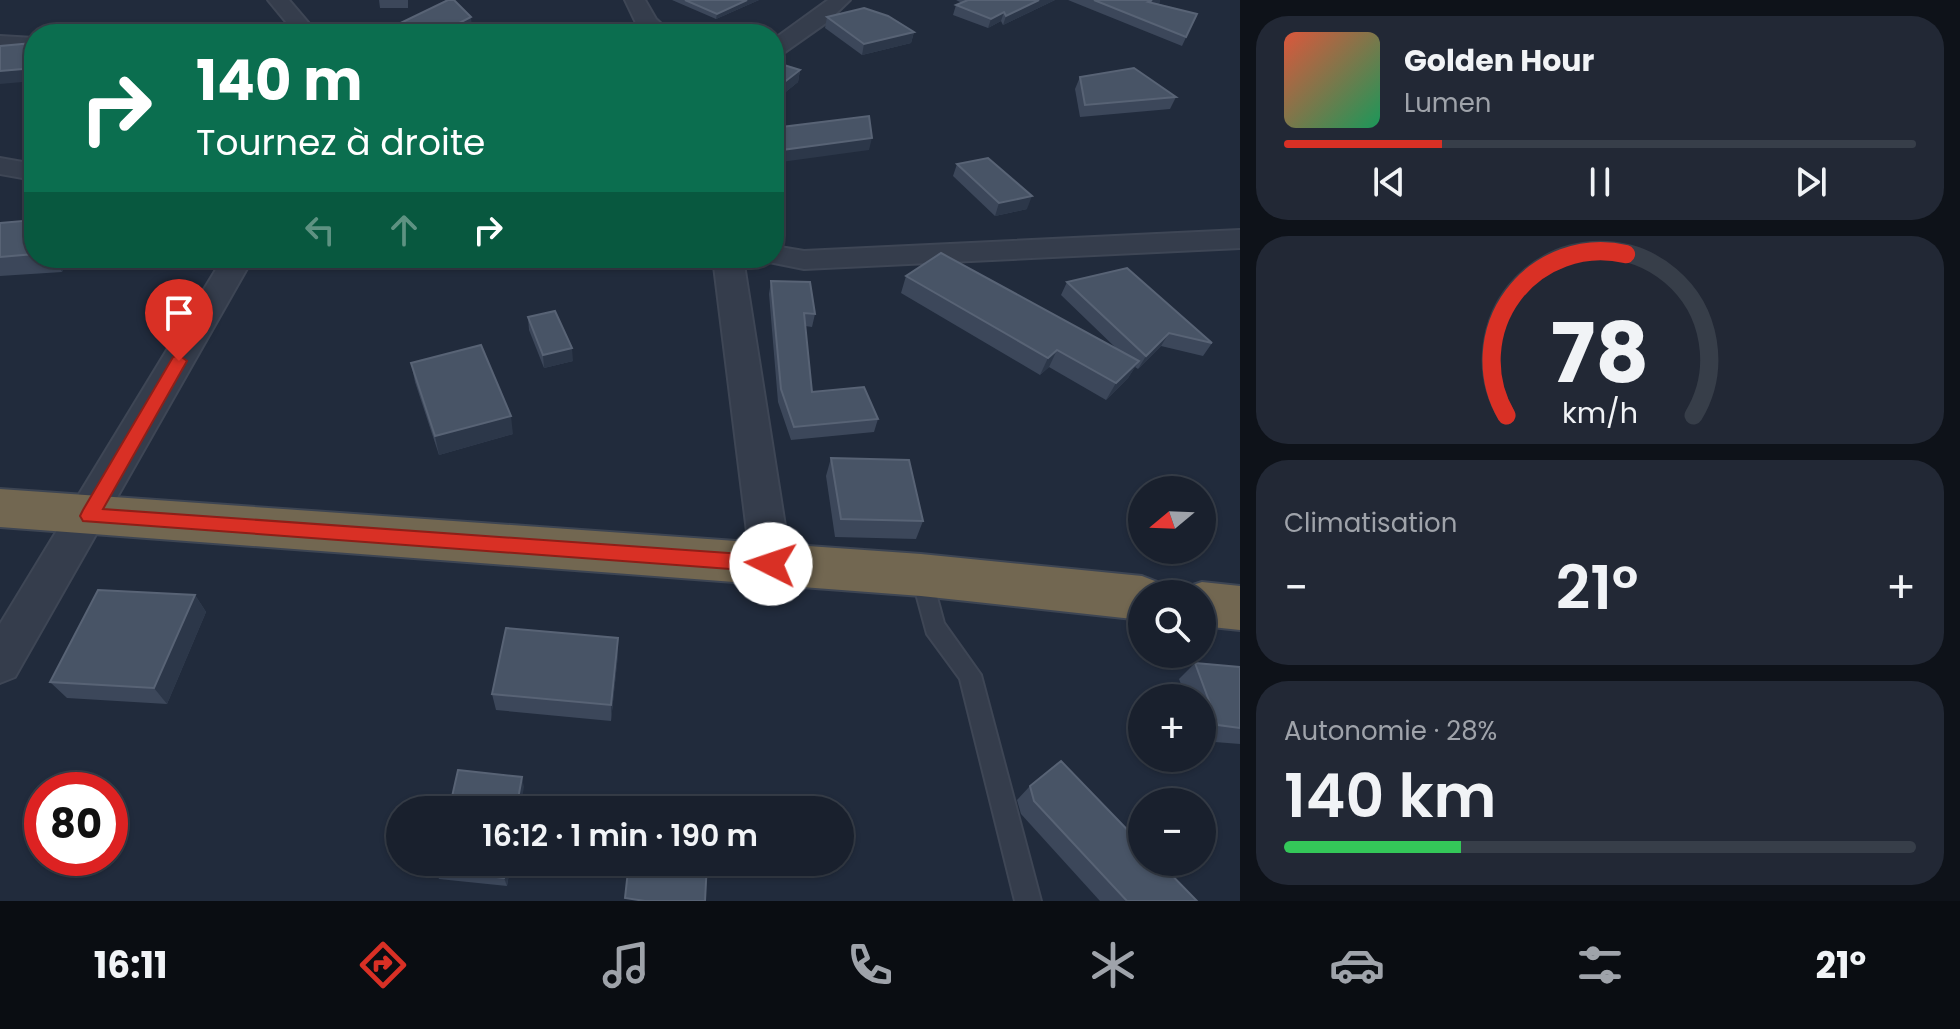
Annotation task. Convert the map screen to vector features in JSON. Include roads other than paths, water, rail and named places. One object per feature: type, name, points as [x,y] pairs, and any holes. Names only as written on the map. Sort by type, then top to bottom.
[{"type":"highway","points":[[0,508],[921,575],[1128,597]]},
{"type":"highway","points":[[1216,605],[1240,608]]},
{"type":"street","points":[[278,0],[298,24]]},
{"type":"street","points":[[635,0],[648,24]]},
{"type":"street","points":[[784,42],[819,19],[840,0]]},
{"type":"street","points":[[0,43],[24,44]]},
{"type":"street","points":[[0,166],[24,170]]},
{"type":"street","points":[[784,257],[804,260],[1240,239],[1240,254]]},
{"type":"street","points":[[0,663],[232,268]]},
{"type":"street","points":[[729,268],[771,564]]},
{"type":"lane","points":[[921,575],[934,627],[970,675],[1028,901]]}]
